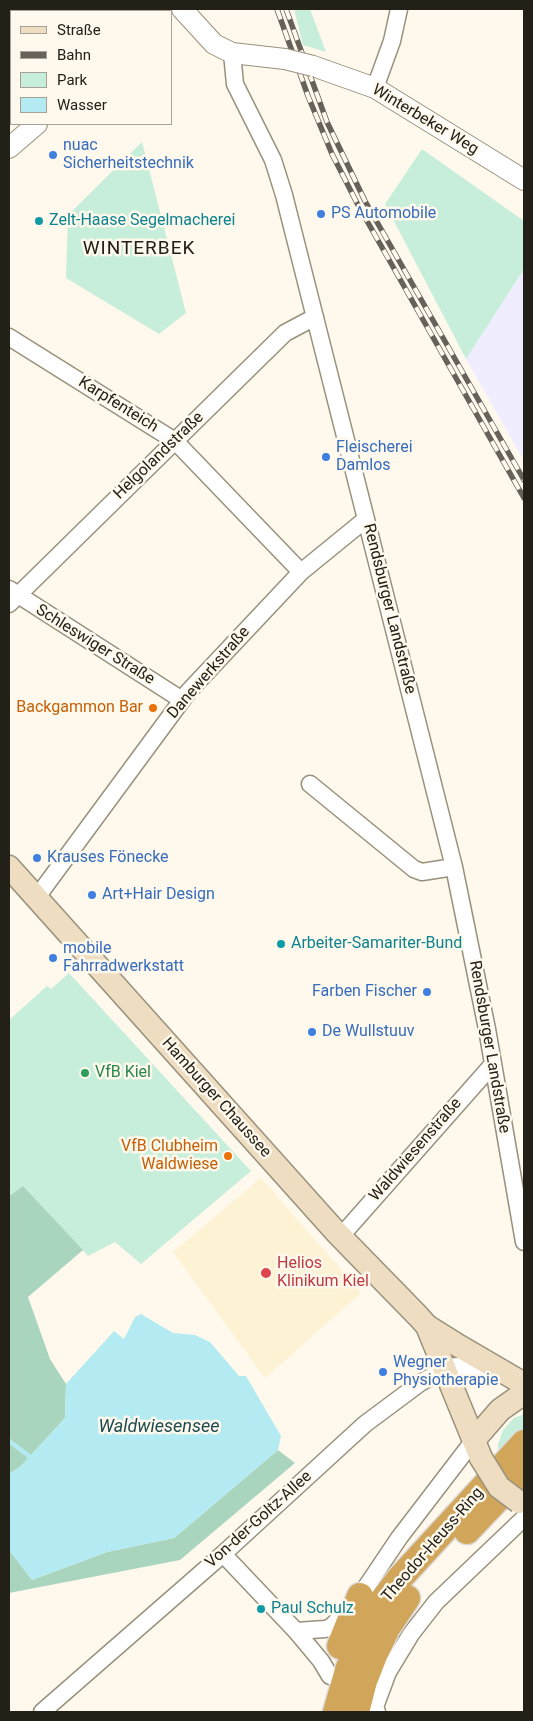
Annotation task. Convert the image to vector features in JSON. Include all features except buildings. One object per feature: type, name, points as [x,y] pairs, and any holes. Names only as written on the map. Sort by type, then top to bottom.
[{"type":"highway","name":"Theodor-Heuss-Ring","points":[[336,1712],[348,1670],[367,1626],[383,1600],[400,1578],[524,1443]]},
{"type":"highway","name":"Theodor-Heuss-Ring","points":[[370,1711],[364,1681],[375,1653],[400,1608],[422,1580],[524,1471]]},
{"type":"highway","points":[[321,1712],[330,1676],[360,1596]]},
{"type":"main road","name":"Hamburger Chaussee","points":[[9,866],[341,1236],[428,1326],[494,1368],[524,1384]]},
{"type":"main road","name":"Hamburger Chaussee","points":[[428,1326],[477,1449],[499,1487],[523,1509]]},
{"type":"main road","points":[[477,1449],[500,1410],[524,1393]]},
{"type":"street","points":[[375,88],[392,41],[399,9]]},
{"type":"street","points":[[179,12],[214,44],[232,53]]},
{"type":"street","name":"Winterbeker Weg","points":[[232,53],[285,59],[313,66],[375,88],[524,180]]},
{"type":"street","name":"Rendsburger Landstraße","points":[[232,53],[234,84],[274,160],[454,867],[466,916],[524,1242]]},
{"type":"street","points":[[9,148],[36,125]]},
{"type":"street","name":"Helgolandstraße","points":[[11,596],[285,332],[305,320],[315,317]]},
{"type":"street","name":"Karpfenteich","points":[[9,337],[174,441],[301,572]]},
{"type":"street","name":"Danewerkstraße","points":[[37,896],[182,700],[301,572],[366,519]]},
{"type":"street","name":"Schleswiger Straße","points":[[11,596],[182,700]]},
{"type":"street","points":[[310,784],[414,869],[422,872],[454,867]]},
{"type":"street","name":"Waldwiesenstraße","points":[[341,1236],[493,1064]]},
{"type":"street","name":"Von-der-Goltz-Allee","points":[[42,1712],[223,1554],[364,1424],[420,1383],[445,1369],[456,1366],[494,1368]]},
{"type":"street","points":[[296,1631],[316,1631],[331,1627],[360,1596],[399,1538],[477,1449]]},
{"type":"street","name":"Theodor-Heuss-Ring","points":[[370,1711],[388,1672],[403,1646],[436,1602],[523,1509]]},
{"type":"street","points":[[223,1554],[296,1631],[321,1661],[330,1676]]},
{"type":"shaded area","points":[[524,269],[524,461],[466,359]]},
{"type":"shaded area","name":"Helios Klinikum Kiel","points":[[261,1178],[361,1293],[265,1378],[173,1252]]},
{"type":"green space","points":[[294,9],[310,9],[326,52],[303,45]]},
{"type":"green space","points":[[142,142],[186,313],[159,334],[66,278],[68,215]]},
{"type":"green space","points":[[422,149],[524,221],[524,269],[466,359],[385,204]]},
{"type":"green space","name":"VfB Kiel","points":[[69,973],[251,1171],[141,1264],[115,1242],[88,1256],[23,1186],[9,1196],[9,1020],[47,986],[51,989]]},
{"type":"green space","points":[[23,1186],[83,1250],[28,1297],[50,1359],[66,1384],[65,1418],[20,1467],[9,1474],[9,1196]]},
{"type":"green space","points":[[524,1414],[524,1430],[498,1456],[498,1444],[503,1430],[514,1418]]},
{"type":"green space","points":[[278,1450],[295,1463],[180,1560],[9,1593],[9,1550],[32,1580],[107,1552],[174,1538]]},
{"type":"water","name":"Waldwiesensee","points":[[141,1314],[173,1333],[195,1335],[210,1342],[239,1376],[246,1376],[281,1436],[278,1450],[174,1538],[107,1552],[32,1580],[9,1550],[9,1474],[20,1467],[65,1418],[66,1384],[114,1331],[124,1339],[135,1317]]},
{"type":"waterway","points":[[9,1441],[29,1456]]},
{"type":"railway","points":[[277,9],[308,96],[332,154],[358,205],[524,498]]},
{"type":"railway","points":[[286,9],[327,122],[365,201],[524,480]]},
{"type":"place","name":"nuac Sicherheitstechnik","points":[[53,155]]},
{"type":"place","name":"PS Automobile","points":[[321,214]]},
{"type":"place","name":"Zelt-Haase Segelmacherei","points":[[39,221]]},
{"type":"place","name":"Fleischerei Damlos","points":[[326,457]]},
{"type":"place","name":"Backgammon Bar","points":[[153,708]]},
{"type":"place","name":"Krauses Fönecke","points":[[37,858]]},
{"type":"place","name":"Art+Hair Design","points":[[92,895]]},
{"type":"place","name":"Arbeiter-Samariter-Bund","points":[[281,944]]},
{"type":"place","name":"mobile Fahrradwerkstatt","points":[[53,958]]},
{"type":"place","name":"Farben Fischer","points":[[427,992]]},
{"type":"place","name":"De Wullstuuv","points":[[312,1032]]},
{"type":"place","name":"VfB Kiel","points":[[85,1073]]},
{"type":"place","name":"VfB Clubheim Waldwiese","points":[[228,1156]]},
{"type":"place","name":"Helios Klinikum Kiel","points":[[266,1273]]},
{"type":"place","name":"Wegner Physiotherapie","points":[[383,1372]]},
{"type":"place","name":"Paul Schulz","points":[[261,1609]]},
{"type":"district","name":"WINTERBEK","points":[[139,249]]}]
